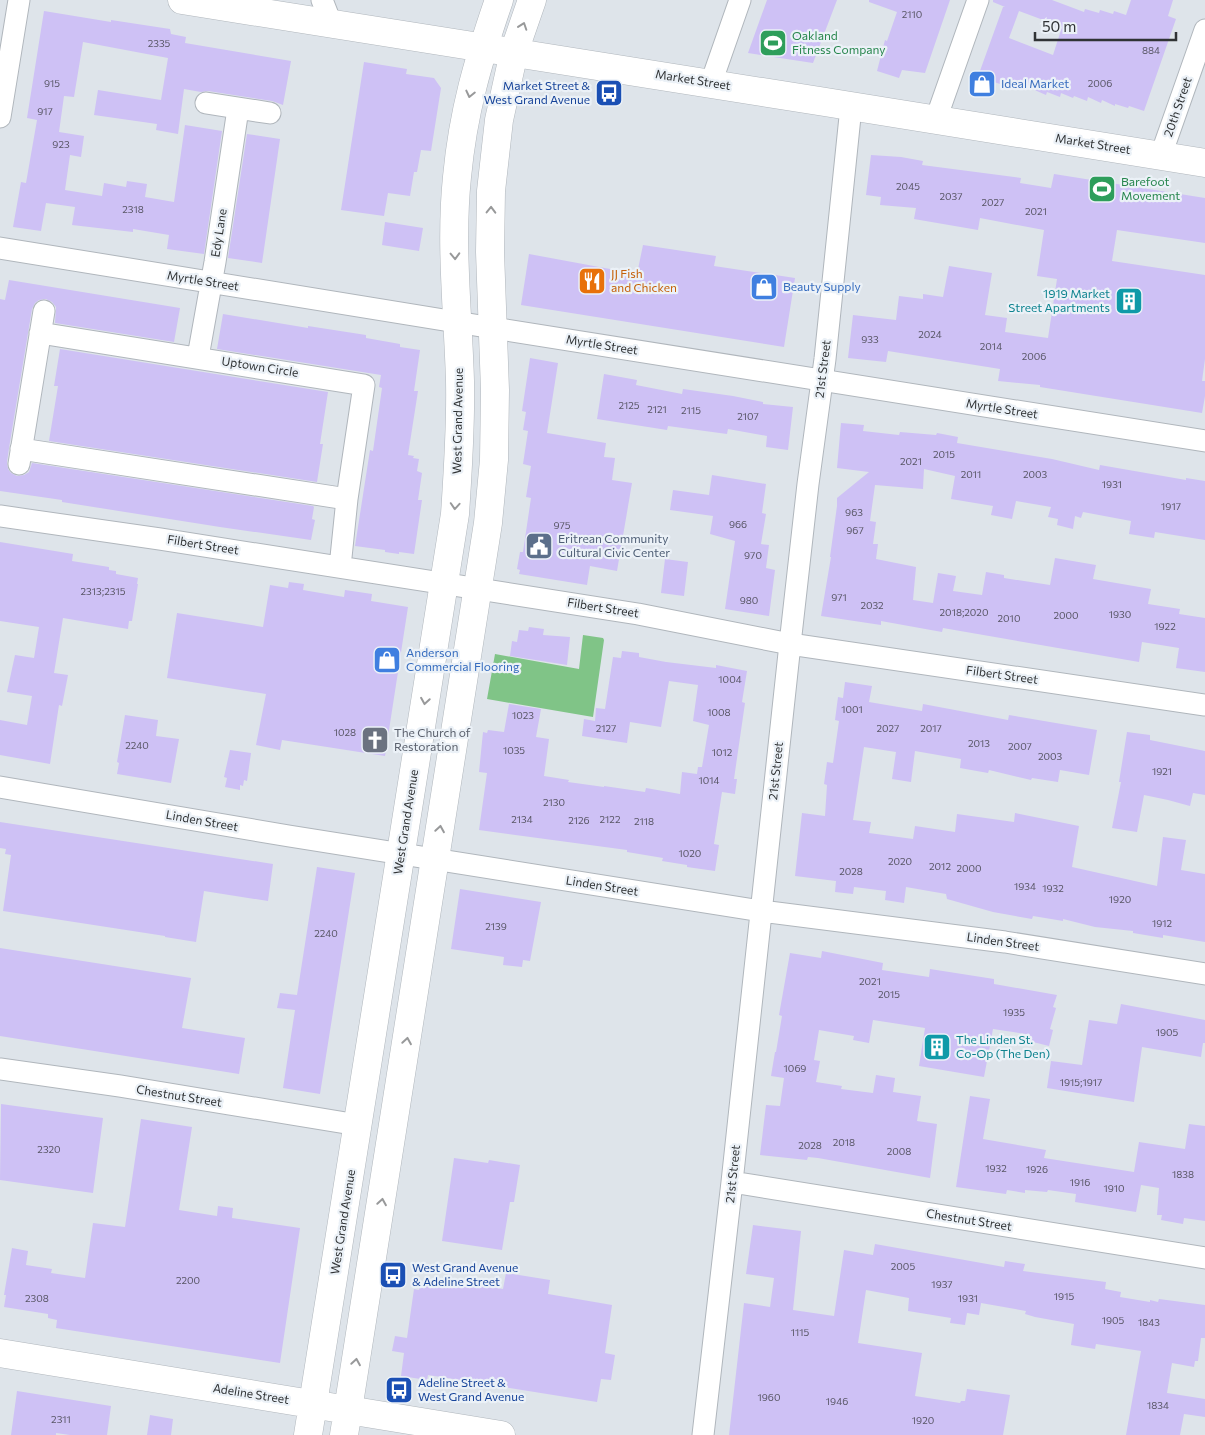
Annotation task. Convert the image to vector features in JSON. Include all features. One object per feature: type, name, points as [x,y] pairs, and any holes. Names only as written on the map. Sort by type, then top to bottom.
[{"type":"main road","name":"Market Street","points":[[182,0],[327,11],[482,47],[1205,162]]},
{"type":"main road","name":"West Grand Avenue","points":[[308,1435],[455,514],[460,445],[455,244],[457,178],[465,114],[482,47],[499,0]]},
{"type":"main road","points":[[346,1423],[488,523],[494,460],[495,390],[490,252],[491,191],[499,120],[514,52],[532,0]]},
{"type":"main road","name":"Adeline Street","points":[[0,1353],[313,1405],[346,1423],[501,1435]]},
{"type":"street","points":[[0,117],[19,0]]},
{"type":"street","points":[[711,83],[740,0]]},
{"type":"street","points":[[936,120],[978,0]]},
{"type":"street","name":"20th Street","points":[[1162,155],[1205,30]]},
{"type":"street","points":[[206,103],[270,113]]},
{"type":"street","name":"21st Street","points":[[703,1435],[790,644],[822,380],[852,107]]},
{"type":"street","name":"Edy Lane","points":[[198,357],[238,108]]},
{"type":"street","name":"Myrtle Street","points":[[0,248],[1205,441]]},
{"type":"street","points":[[44,311],[20,457],[347,499]]},
{"type":"street","name":"Uptown Circle","points":[[40,333],[364,384],[347,499],[340,567]]},
{"type":"street","name":"Filbert Street","points":[[0,516],[478,588],[638,614],[790,644],[1205,705]]},
{"type":"street","name":"Linden Street","points":[[0,787],[401,854],[761,911],[1005,942],[1205,974]]},
{"type":"street","name":"Chestnut Street","points":[[0,1070],[120,1086],[358,1125]]},
{"type":"street","name":"Chestnut Street","points":[[732,1182],[1205,1258]]},
{"type":"green space","points":[[583,635],[603,638],[604,640],[593,717],[487,699],[495,654],[579,669]]},
{"type":"building","points":[[767,0],[837,0],[813,63],[748,53]]},
{"type":"building","points":[[869,0],[950,0],[925,73],[902,70],[899,78],[877,71],[885,40],[887,41],[897,12],[869,2]]},
{"type":"building","points":[[993,0],[1052,0],[1084,12],[1085,9],[1099,13],[1100,10],[1113,14],[1114,11],[1126,15],[1131,0],[1173,0],[1168,16],[1176,19],[1144,111],[1129,106],[1128,108],[1115,104],[1115,106],[1102,100],[1101,103],[1088,97],[1087,101],[1061,93],[1060,97],[1047,92],[1046,95],[1021,84],[1020,87],[1013,84],[1012,88],[994,82],[991,90],[981,89],[976,82],[1003,7],[1005,7],[993,2]],"holes":[[[1019,11],[1062,27],[1053,55],[1009,38]]]},
{"type":"building","points":[[44,11],[170,29],[171,34],[186,37],[185,43],[291,61],[283,105],[272,101],[184,89],[178,134],[156,130],[157,124],[94,115],[98,90],[161,100],[168,58],[83,42],[74,97],[64,96],[59,132],[84,136],[81,157],[70,155],[65,190],[102,196],[104,183],[126,187],[127,181],[147,184],[145,197],[174,202],[185,125],[222,131],[204,254],[167,249],[169,235],[133,229],[133,232],[72,225],[75,207],[46,203],[41,231],[13,227],[21,182],[26,183],[37,120],[27,118]]},
{"type":"building","points":[[364,62],[407,69],[406,74],[434,78],[441,88],[431,151],[421,150],[417,172],[414,172],[410,196],[388,193],[384,216],[341,210]]},
{"type":"building","points":[[247,134],[280,139],[262,263],[228,258]]},
{"type":"building","points":[[871,155],[901,157],[923,161],[922,165],[1021,178],[1020,183],[1051,188],[1054,174],[1205,198],[1205,243],[1117,230],[1112,261],[1205,275],[1205,359],[1202,381],[1205,381],[1205,396],[1202,413],[1040,387],[1040,385],[998,381],[1000,369],[888,351],[886,362],[848,358],[853,315],[896,320],[899,296],[923,299],[923,294],[943,297],[949,266],[992,273],[985,315],[1007,318],[1005,332],[1048,338],[1057,279],[1037,276],[1044,230],[980,218],[978,230],[914,219],[916,208],[880,205],[881,197],[866,195]]},
{"type":"building","points":[[385,222],[423,228],[419,251],[382,245]]},
{"type":"building","points":[[643,245],[716,256],[714,266],[795,278],[784,347],[521,305],[529,254],[637,274]]},
{"type":"building","points":[[9,280],[180,308],[174,342],[55,323],[56,307],[52,302],[46,299],[35,303],[32,309],[7,462],[11,473],[17,476],[24,475],[29,472],[32,463],[313,506],[312,519],[315,520],[311,540],[0,491],[0,299],[5,300]]},
{"type":"building","points":[[223,314],[308,328],[308,326],[366,335],[366,338],[400,344],[400,347],[420,350],[414,391],[418,391],[408,455],[419,459],[417,471],[422,473],[418,500],[422,500],[414,554],[399,552],[399,554],[355,546],[370,450],[373,451],[382,388],[379,387],[381,375],[217,349]]},
{"type":"building","points":[[60,349],[328,392],[320,444],[323,444],[317,482],[49,441],[58,386],[54,386]]},
{"type":"building","points":[[530,358],[558,363],[547,433],[606,443],[604,457],[615,458],[612,480],[632,483],[617,571],[590,566],[587,585],[519,574],[520,570],[517,569],[520,552],[523,552],[531,498],[526,497],[531,466],[523,464],[528,431],[523,430],[526,412],[522,411]]},
{"type":"building","points":[[604,374],[637,380],[636,385],[682,394],[683,389],[733,396],[763,402],[763,404],[793,407],[788,450],[766,447],[767,436],[728,429],[727,434],[668,426],[667,430],[597,419]]},
{"type":"building","points":[[841,423],[864,425],[863,431],[899,435],[900,432],[936,435],[937,433],[958,437],[957,443],[1052,459],[1099,470],[1100,465],[1186,480],[1186,478],[1205,481],[1205,540],[1155,532],[1154,538],[1129,534],[1131,521],[1083,512],[1081,518],[1075,516],[1073,529],[1057,525],[1058,519],[1048,517],[1051,507],[1016,501],[1012,519],[991,515],[993,506],[951,499],[955,476],[924,469],[923,489],[875,485],[870,521],[876,522],[873,544],[878,544],[876,559],[916,567],[913,600],[933,603],[938,573],[956,576],[953,591],[982,595],[986,572],[1004,575],[1004,578],[1050,585],[1055,558],[1096,565],[1093,579],[1151,589],[1148,604],[1180,609],[1179,614],[1205,618],[1205,672],[1176,668],[1179,648],[1142,642],[1139,662],[943,628],[942,632],[881,621],[881,625],[821,616],[831,557],[837,498],[869,472],[837,468]]},
{"type":"building","points":[[712,475],[766,484],[762,513],[766,514],[761,544],[769,545],[766,568],[775,570],[769,616],[725,609],[735,541],[710,534],[713,516],[670,510],[673,490],[709,495]]},
{"type":"building","points":[[0,542],[73,554],[72,561],[109,567],[109,570],[116,571],[116,574],[138,578],[132,621],[129,621],[128,629],[63,618],[54,673],[68,675],[62,706],[59,705],[50,764],[0,755],[0,720],[27,725],[32,696],[7,692],[15,655],[34,658],[39,627],[0,621]]},
{"type":"building","points":[[665,559],[688,562],[684,596],[661,593]]},
{"type":"building","points":[[289,582],[304,584],[303,590],[344,597],[345,590],[372,594],[371,601],[408,607],[385,756],[282,740],[280,750],[256,745],[266,694],[167,678],[177,613],[263,627],[270,585],[288,588]]},
{"type":"building","points":[[529,627],[544,629],[543,635],[570,637],[567,665],[510,656],[512,641],[517,642],[519,630],[528,631]]},
{"type":"building","points":[[622,651],[639,653],[639,657],[666,662],[716,668],[716,665],[747,671],[742,702],[745,703],[734,779],[737,779],[735,794],[722,792],[714,844],[719,845],[715,871],[687,867],[687,865],[662,861],[663,858],[627,852],[627,850],[479,830],[487,773],[479,772],[483,732],[487,733],[488,730],[504,732],[509,704],[541,709],[536,737],[549,739],[544,776],[569,780],[568,782],[604,787],[645,792],[646,788],[680,794],[682,772],[697,774],[698,767],[702,767],[709,725],[693,721],[698,685],[669,681],[661,727],[630,722],[627,743],[582,736],[584,719],[595,721],[596,708],[605,709],[613,657],[621,658]]},
{"type":"building","points":[[845,682],[872,686],[869,702],[922,711],[923,704],[1008,720],[1009,715],[1097,730],[1089,775],[1060,770],[1058,782],[1032,778],[1031,780],[989,770],[988,773],[960,768],[961,759],[915,751],[911,782],[892,779],[896,752],[864,747],[853,820],[871,822],[869,833],[913,839],[915,826],[955,832],[957,814],[1014,822],[1015,813],[1079,826],[1072,867],[1157,886],[1163,837],[1186,840],[1181,870],[1205,874],[1205,942],[1163,935],[1163,938],[1133,933],[1133,931],[1095,927],[1063,919],[1063,921],[1033,916],[1032,919],[993,912],[947,899],[946,894],[906,887],[904,903],[885,900],[886,891],[854,887],[853,894],[835,892],[836,881],[795,876],[802,813],[825,816],[827,785],[824,784],[827,762],[833,763],[839,721],[835,720],[838,697],[843,698]]},
{"type":"building","points":[[125,715],[158,720],[156,736],[179,739],[171,783],[117,774],[119,763],[117,762]]},
{"type":"building","points":[[1127,732],[1150,735],[1150,740],[1205,751],[1205,795],[1193,793],[1190,806],[1144,795],[1137,832],[1112,828],[1121,782],[1119,782]]},
{"type":"building","points":[[230,750],[251,753],[247,781],[244,780],[243,786],[240,785],[240,790],[225,787],[227,778],[224,777]]},
{"type":"building","points":[[0,822],[273,864],[268,901],[204,891],[196,942],[3,911],[11,855],[5,854],[6,849],[0,848]]},
{"type":"building","points":[[317,867],[355,873],[320,1094],[283,1088],[295,1010],[277,1008],[280,993],[297,995]]},
{"type":"building","points":[[460,889],[541,902],[530,961],[523,960],[522,967],[503,965],[504,957],[451,949]]},
{"type":"building","points":[[0,948],[191,978],[182,1028],[245,1038],[239,1074],[0,1036]]},
{"type":"building","points":[[822,951],[883,963],[882,970],[929,977],[930,969],[994,979],[994,984],[1057,995],[1053,1007],[1056,1008],[1050,1029],[1053,1030],[1049,1046],[1025,1040],[1026,1034],[993,1029],[984,1077],[919,1066],[925,1028],[873,1020],[869,1043],[853,1040],[854,1036],[819,1030],[814,1060],[820,1061],[816,1082],[842,1086],[841,1089],[873,1093],[876,1075],[895,1078],[893,1092],[921,1096],[917,1121],[937,1124],[930,1178],[818,1158],[808,1157],[807,1160],[760,1155],[766,1105],[780,1106],[784,1078],[771,1076],[782,1016],[779,1015],[790,953],[821,958]]},
{"type":"building","points":[[1121,1004],[1205,1020],[1205,1043],[1203,1043],[1201,1057],[1142,1047],[1134,1102],[1047,1088],[1051,1061],[1082,1065],[1089,1020],[1117,1024]]},
{"type":"building","points":[[970,1096],[990,1099],[983,1139],[1046,1150],[1044,1158],[1134,1172],[1139,1142],[1185,1149],[1189,1124],[1205,1126],[1205,1221],[1184,1218],[1183,1224],[1161,1220],[1162,1215],[1157,1215],[1159,1188],[1141,1185],[1136,1212],[1075,1202],[1076,1194],[1048,1190],[1047,1192],[1025,1190],[1025,1193],[1007,1190],[1006,1194],[956,1187]]},
{"type":"building","points":[[1,1104],[103,1118],[93,1193],[0,1180]]},
{"type":"building","points":[[141,1119],[192,1127],[179,1210],[217,1216],[218,1206],[233,1208],[232,1218],[300,1228],[280,1363],[56,1328],[57,1320],[48,1318],[48,1314],[4,1307],[6,1295],[4,1295],[12,1248],[28,1251],[26,1265],[52,1269],[51,1273],[85,1278],[93,1223],[125,1227]]},
{"type":"building","points":[[454,1158],[488,1163],[489,1160],[520,1165],[514,1202],[510,1202],[502,1250],[442,1241]]},
{"type":"building","points":[[753,1225],[801,1231],[793,1310],[834,1316],[844,1250],[873,1255],[875,1244],[1004,1267],[1005,1261],[1025,1264],[1023,1271],[1106,1282],[1105,1289],[1121,1292],[1120,1297],[1150,1302],[1150,1300],[1158,1302],[1159,1299],[1205,1305],[1205,1338],[1201,1338],[1198,1361],[1195,1361],[1194,1367],[1172,1363],[1167,1393],[1205,1399],[1205,1417],[1184,1414],[1180,1435],[1126,1435],[1141,1351],[1096,1344],[1095,1349],[1071,1345],[1074,1324],[1035,1317],[1025,1314],[1026,1311],[981,1303],[979,1315],[967,1313],[965,1325],[950,1323],[951,1318],[908,1311],[909,1298],[866,1290],[858,1343],[922,1353],[915,1396],[960,1403],[965,1401],[967,1389],[1010,1395],[1003,1435],[729,1435],[744,1303],[770,1307],[774,1278],[746,1274]]},
{"type":"building","points":[[506,1273],[550,1280],[548,1294],[612,1305],[605,1353],[615,1355],[611,1380],[601,1379],[597,1402],[428,1375],[427,1380],[401,1376],[404,1353],[392,1351],[395,1336],[407,1338],[414,1289],[419,1290],[420,1284],[437,1286],[438,1279],[503,1289]]},
{"type":"building","points":[[17,1391],[111,1406],[107,1435],[56,1433],[56,1435],[11,1435]]},
{"type":"building","points":[[150,1415],[173,1419],[171,1435],[147,1435]]},
{"type":"place","name":"Oakland Fitness Company","points":[[773,43]]},
{"type":"place","name":"Ideal Market","points":[[982,84]]},
{"type":"place","name":"Market Street & West Grand Avenue","points":[[609,93]]},
{"type":"place","name":"Barefoot Movement","points":[[1102,189]]},
{"type":"place","name":"JJ Fish and Chicken","points":[[592,281]]},
{"type":"place","name":"Beauty Supply","points":[[764,287]]},
{"type":"place","name":"1919 Market Street Apartments","points":[[1129,301]]},
{"type":"place","name":"Eritrean Community Cultural Civic Center","points":[[539,546]]},
{"type":"place","name":"Anderson Commercial Flooring","points":[[387,660]]},
{"type":"place","name":"The Church of Restoration","points":[[375,740]]},
{"type":"place","name":"The Linden St. Co-Op (The Den)","points":[[937,1047]]},
{"type":"place","name":"West Grand Avenue & Adeline Street","points":[[393,1275]]},
{"type":"place","name":"Adeline Street & West Grand Avenue","points":[[399,1390]]}]
